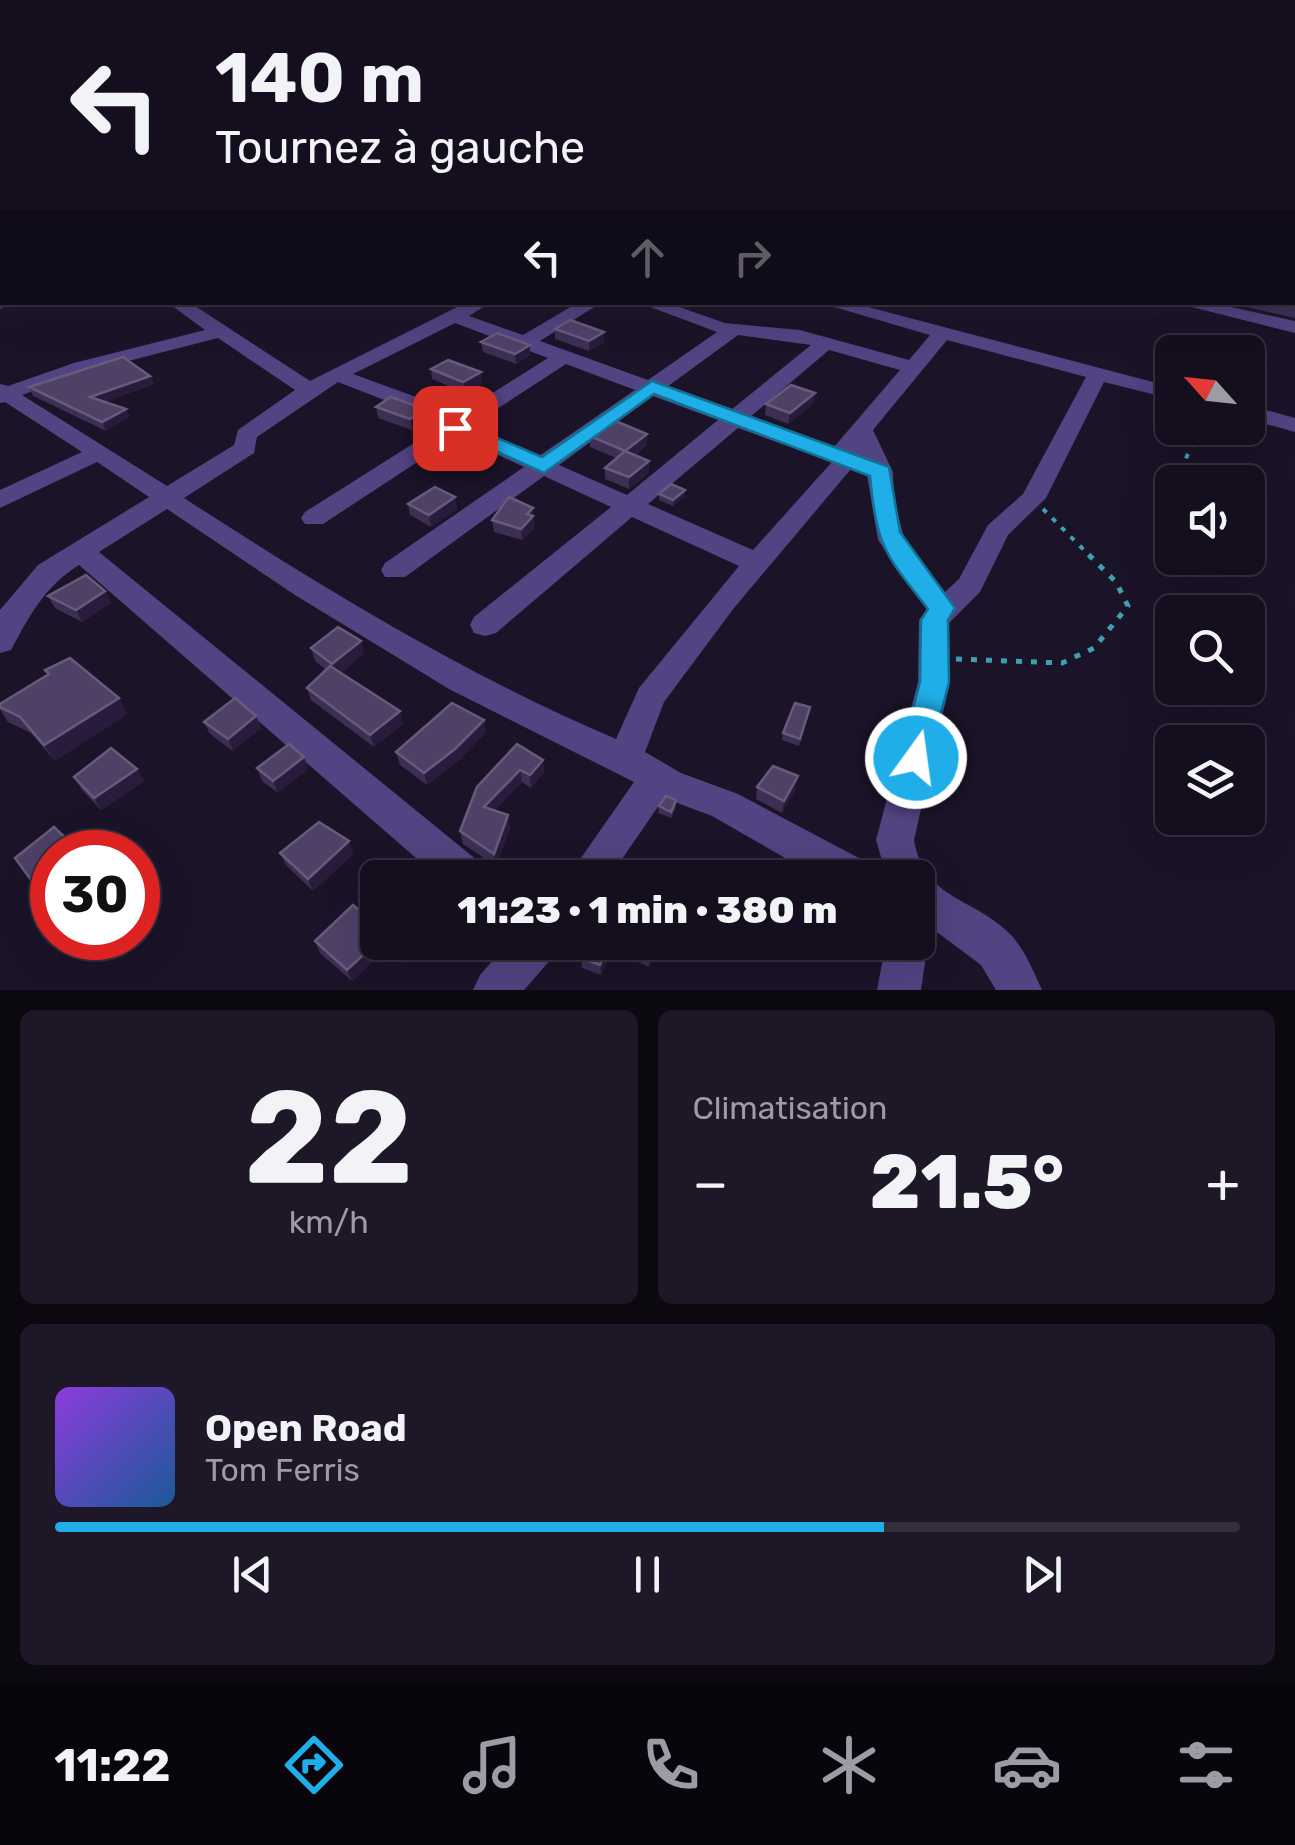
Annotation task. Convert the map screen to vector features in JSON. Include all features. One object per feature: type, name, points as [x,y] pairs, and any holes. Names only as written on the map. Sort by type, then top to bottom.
[{"type":"street","points":[[181,305],[309,390]]},
{"type":"street","points":[[0,642],[14,611],[48,572],[246,448],[246,435],[309,390],[477,305]]},
{"type":"street","points":[[525,342],[588,305]]},
{"type":"street","points":[[655,305],[733,330],[826,342],[914,368]]},
{"type":"street","points":[[837,305],[1155,389]]},
{"type":"street","points":[[1193,305],[1287,326]]},
{"type":"street","points":[[455,317],[736,416],[881,472]]},
{"type":"street","points":[[395,570],[733,330]]},
{"type":"street","points":[[2,394],[64,370],[160,350],[221,331]]},
{"type":"street","points":[[848,458],[842,453],[942,333]]},
{"type":"street","points":[[485,625],[826,342]]},
{"type":"street","points":[[314,518],[378,482],[508,388],[565,356]]},
{"type":"street","points":[[898,860],[895,840],[934,682],[934,620],[942,608],[970,585],[996,531],[1033,498],[1098,374]]},
{"type":"street","points":[[340,376],[442,414],[455,428],[757,563]]},
{"type":"street","points":[[2,394],[353,619],[548,728],[625,758],[824,860]]},
{"type":"street","points":[[1265,417],[1295,425]]},
{"type":"street","points":[[862,430],[878,456],[888,532],[900,556],[942,608]]},
{"type":"street","points":[[0,500],[96,454]]},
{"type":"street","points":[[625,758],[650,697],[757,563],[848,458]]},
{"type":"street","points":[[81,552],[448,860]]},
{"type":"street","points":[[599,860],[658,776]]},
{"type":"street","points":[[935,906],[996,950],[1020,990]]},
{"type":"street","points":[[495,990],[522,960]]},
{"type":"street","points":[[899,990],[904,960]]},
{"type":"path","points":[[934,658],[1062,664],[1094,648],[1128,606],[1116,582],[1033,498]]},
{"type":"building","points":[[570,320],[604,332],[589,341],[555,329]]},
{"type":"building","points":[[497,333],[530,345],[515,354],[481,342]]},
{"type":"building","points":[[123,357],[150,376],[90,397],[126,409],[102,422],[29,387]]},
{"type":"building","points":[[448,360],[481,372],[463,382],[431,369]]},
{"type":"building","points":[[791,385],[815,393],[790,413],[766,404]]},
{"type":"building","points":[[391,397],[424,409],[410,419],[376,407]]},
{"type":"building","points":[[613,420],[647,434],[625,451],[590,436]]},
{"type":"building","points":[[625,451],[649,461],[629,477],[605,468]]},
{"type":"building","points":[[671,484],[685,490],[673,500],[659,494]]},
{"type":"building","points":[[435,487],[455,497],[429,515],[408,504]]},
{"type":"building","points":[[509,497],[533,508],[527,514],[533,516],[521,529],[492,520]]},
{"type":"building","points":[[86,575],[105,591],[76,610],[48,596]]},
{"type":"building","points":[[338,627],[361,641],[332,664],[311,648]]},
{"type":"building","points":[[70,658],[119,698],[44,745],[20,717],[0,704],[49,674],[45,670]]},
{"type":"building","points":[[330,666],[400,711],[370,735],[307,688]]},
{"type":"building","points":[[235,698],[256,716],[228,739],[204,722]]},
{"type":"building","points":[[452,703],[484,720],[424,773],[396,752]]},
{"type":"building","points":[[795,703],[810,707],[800,739],[783,733]]},
{"type":"building","points":[[289,744],[304,757],[273,781],[257,768]]},
{"type":"building","points":[[517,744],[543,760],[530,775],[520,770],[484,807],[508,815],[494,854],[460,831],[477,787]]},
{"type":"building","points":[[111,748],[137,769],[94,798],[74,777]]},
{"type":"building","points":[[773,766],[798,776],[784,801],[757,787]]},
{"type":"building","points":[[666,796],[676,800],[671,812],[659,806]]},
{"type":"building","points":[[319,822],[349,841],[308,879],[280,853]]},
{"type":"building","points":[[30,846],[30,879],[15,858]]},
{"type":"building","points":[[353,905],[360,911],[360,958],[347,970],[315,941]]},
{"type":"route","points":[[455,428],[544,466],[652,387],[881,472],[888,532],[900,556],[942,608],[934,620],[934,682],[916,758]]}]
